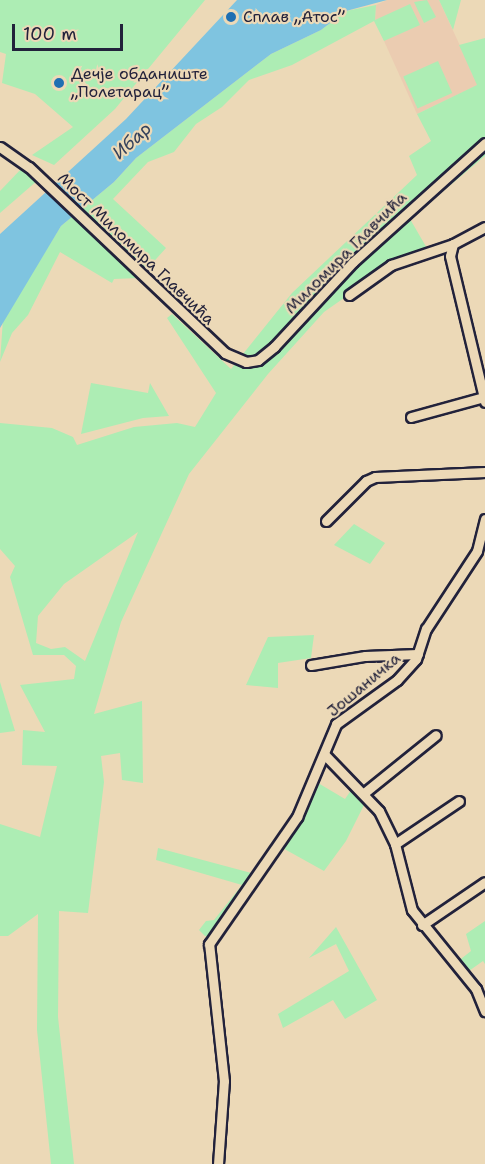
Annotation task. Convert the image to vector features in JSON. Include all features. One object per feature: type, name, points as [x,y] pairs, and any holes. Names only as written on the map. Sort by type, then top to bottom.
[{"type":"street","name":"Миломира Главчића","points":[[223,351],[246,362],[267,354],[353,262],[485,143]]},
{"type":"street","name":"Мост Миломира Главчића","points":[[0,148],[29,167],[223,351]]},
{"type":"street","points":[[349,295],[391,265],[453,244],[485,227]]},
{"type":"street","points":[[411,417],[484,399],[450,256],[453,244]]},
{"type":"street","points":[[326,521],[366,481],[375,477],[485,472]]},
{"type":"street","name":"Јошаничка","points":[[218,1164],[224,1081],[209,944],[297,817],[336,724],[397,680],[418,654],[426,629],[477,551],[485,519]]},
{"type":"street","name":"Јошаничка","points":[[311,665],[365,656],[418,654]]},
{"type":"street","points":[[364,793],[436,735]]},
{"type":"street","points":[[324,754],[379,810],[395,844],[412,910],[476,989],[485,1011]]},
{"type":"street","points":[[395,844],[459,801]]},
{"type":"street","points":[[422,924],[485,882]]},
{"type":"street","points":[[476,989],[485,982]]},
{"type":"shaded area","points":[[387,0],[439,0],[478,85],[417,114],[375,21],[376,5]]},
{"type":"green space","points":[[0,0],[205,0],[115,109],[54,165],[32,155],[73,127],[35,94],[2,83],[6,54],[0,52]]},
{"type":"green space","points":[[427,0],[436,17],[424,23],[414,2]]},
{"type":"green space","points":[[439,0],[461,0],[453,30]]},
{"type":"green space","points":[[410,4],[420,25],[384,41],[374,21],[292,65],[249,80],[222,107],[196,124],[174,152],[148,162],[113,199],[166,248],[139,278],[114,279],[112,283],[60,252],[28,315],[12,333],[0,362],[3,319],[61,226],[114,182],[136,158],[271,54],[321,30],[346,11],[376,5],[375,20]]},
{"type":"green space","points":[[485,38],[485,156],[410,219],[428,250],[391,265],[324,312],[268,374],[189,474],[121,622],[94,714],[142,701],[143,783],[122,780],[120,753],[101,756],[104,782],[88,913],[59,911],[58,1017],[74,1164],[51,1164],[37,1030],[38,914],[8,936],[0,936],[0,824],[40,837],[57,766],[22,765],[23,730],[45,732],[20,685],[74,679],[76,666],[64,655],[33,655],[10,577],[15,566],[0,549],[0,423],[52,428],[73,437],[77,445],[134,427],[177,423],[195,427],[216,393],[167,318],[172,314],[231,369],[292,293],[417,175],[409,156],[431,141],[417,114],[477,85],[459,45]],"holes":[[[138,532],[85,661],[65,647],[51,649],[36,643],[38,616],[64,584]]]},
{"type":"green space","points":[[438,61],[452,93],[418,108],[403,76]]},
{"type":"green space","points":[[23,167],[38,180],[0,213],[0,191]]},
{"type":"green space","points":[[91,383],[148,393],[150,383],[169,416],[143,418],[81,434]]},
{"type":"green space","points":[[354,524],[385,543],[370,564],[334,545]]},
{"type":"green space","points":[[314,635],[311,658],[278,663],[278,688],[246,685],[268,637]]},
{"type":"green space","points":[[0,682],[15,731],[0,733]]},
{"type":"green space","points":[[313,780],[345,799],[356,783],[368,797],[346,841],[324,871],[279,846]]},
{"type":"green space","points":[[158,848],[259,875],[213,937],[205,936],[199,930],[206,921],[214,920],[242,885],[156,860]]},
{"type":"green space","points":[[485,921],[485,964],[483,961],[466,973],[457,962],[471,951],[466,934]]},
{"type":"green space","points":[[336,927],[377,1000],[345,1019],[333,1000],[283,1028],[278,1014],[349,971],[336,944],[309,958]]},
{"type":"water","name":"Ибар","points":[[237,0],[387,0],[346,11],[321,30],[271,54],[136,158],[114,182],[61,226],[0,328],[0,234],[126,119]]},
{"type":"place","name":"Сплав „Атос”","points":[[231,17]]},
{"type":"place","name":"Дечје обданиште „Полетарац”","points":[[59,83]]}]
